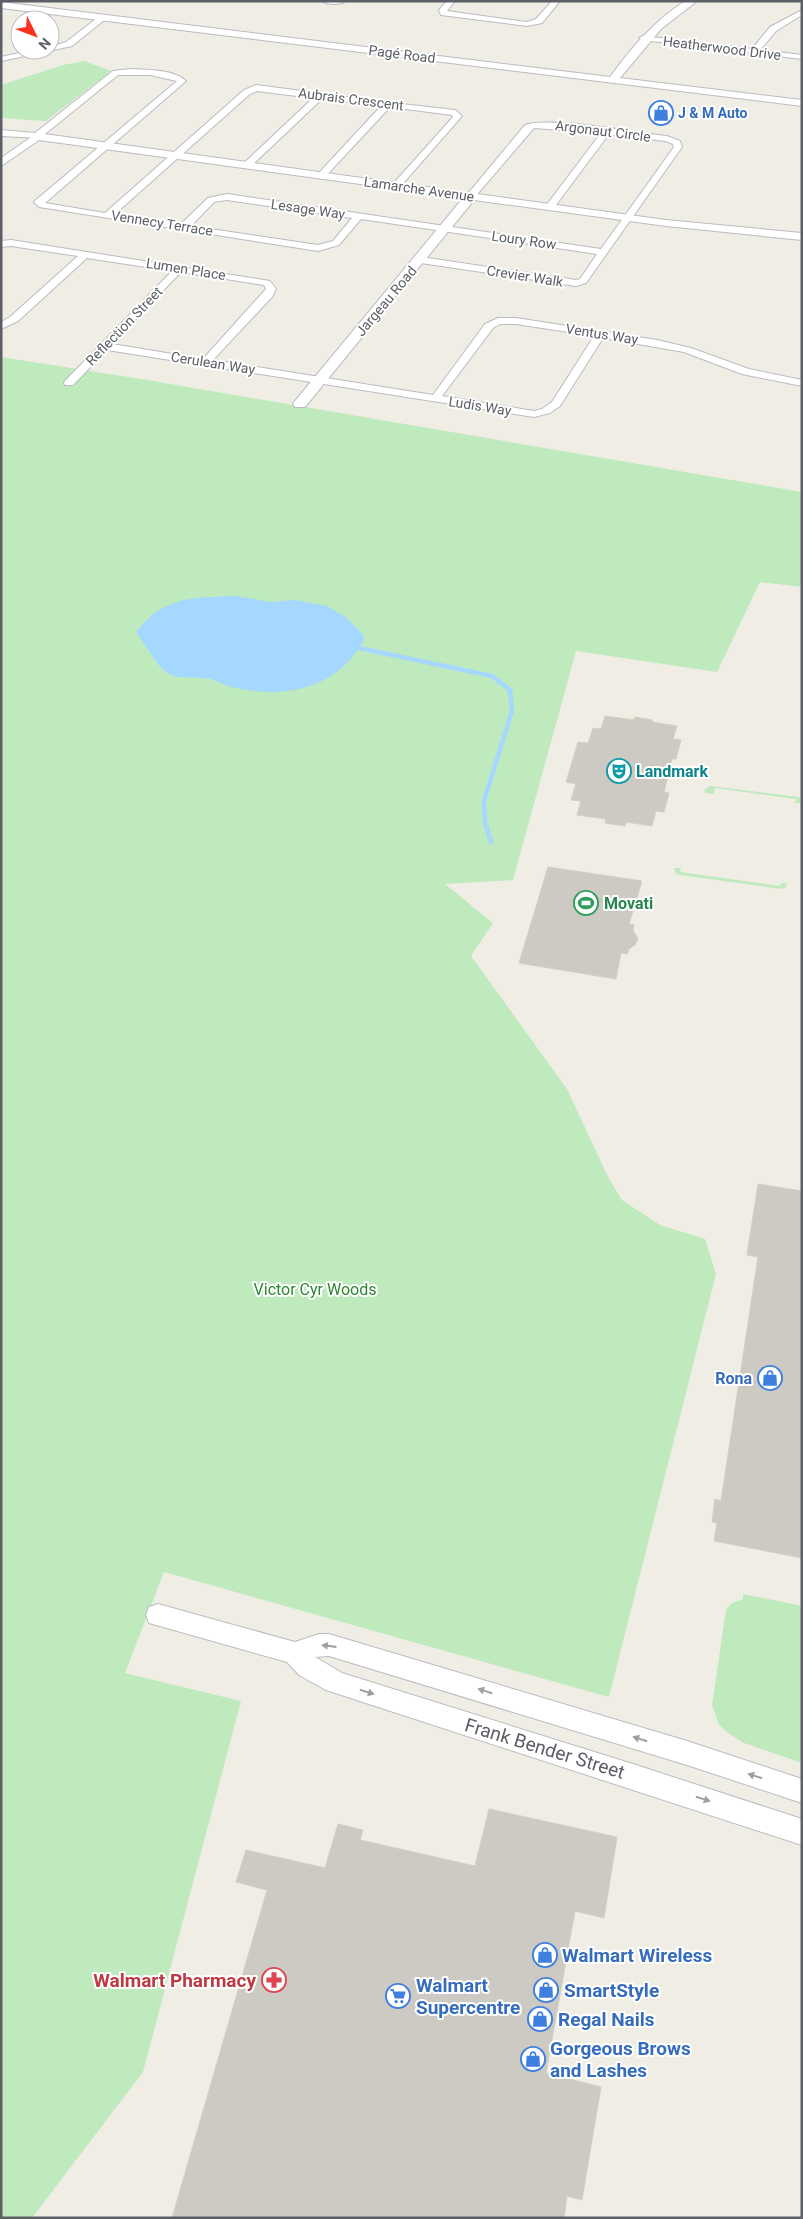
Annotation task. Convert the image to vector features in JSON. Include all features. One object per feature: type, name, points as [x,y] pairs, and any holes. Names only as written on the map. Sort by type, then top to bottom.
[{"type":"street","points":[[326,1],[342,1]]},
{"type":"street","points":[[451,1],[443,10],[444,14],[527,24],[540,21],[556,1]]},
{"type":"street","points":[[613,80],[643,38],[666,18],[692,1]]},
{"type":"street","name":"Pagé Road","points":[[1,5],[18,4],[104,17],[802,103]]},
{"type":"street","points":[[754,51],[773,29],[802,12]]},
{"type":"street","points":[[60,46],[69,44],[104,17]]},
{"type":"street","name":"Heatherwood Drive","points":[[643,38],[802,57]]},
{"type":"street","points":[[1,163],[116,73],[129,71],[181,80],[180,84],[104,146]]},
{"type":"street","name":"Aubrais Crescent","points":[[108,215],[251,90],[266,88],[448,111],[458,116],[396,186]]},
{"type":"street","points":[[246,166],[321,95]]},
{"type":"street","points":[[321,176],[389,103]]},
{"type":"street","name":"Argonaut Circle","points":[[471,196],[528,127],[533,124],[667,139],[677,143],[678,147],[627,218]]},
{"type":"street","points":[[550,207],[606,132]]},
{"type":"street","points":[[1,133],[37,136]]},
{"type":"street","name":"Lamarche Avenue","points":[[37,136],[627,218],[704,228],[802,237]]},
{"type":"street","name":"Vennecy Terrace","points":[[104,146],[39,202],[42,205],[51,207],[318,248],[336,243],[359,216]]},
{"type":"street","name":"Jargeau Road","points":[[300,404],[471,196]]},
{"type":"street","name":"Lesage Way","points":[[184,227],[211,200],[227,197],[444,228]]},
{"type":"street","name":"Crevier Walk","points":[[420,260],[576,283],[588,276],[627,218]]},
{"type":"street","name":"Loury Row","points":[[444,228],[604,252]]},
{"type":"street","name":"Lumen Place","points":[[1,244],[11,243],[179,268],[260,281],[270,286],[271,289],[268,295],[206,362]]},
{"type":"street","points":[[1,326],[14,318],[86,254]]},
{"type":"street","name":"Reflection Street","points":[[69,383],[179,268]]},
{"type":"street","name":"Ventus Way","points":[[435,399],[487,328],[495,322],[520,321],[677,347],[738,369],[802,383]]},
{"type":"street","name":"Ludis Way","points":[[321,380],[521,413],[544,412],[557,402],[600,334]]},
{"type":"street","name":"Cerulean Way","points":[[104,346],[321,380]]},
{"type":"street","name":"Frank Bender Street","points":[[158,1615],[295,1653],[308,1667],[335,1682],[636,1777],[802,1832]]},
{"type":"street","points":[[295,1653],[319,1645],[329,1645],[687,1753],[802,1791]]},
{"type":"green space","points":[[84,61],[111,71],[46,121],[1,118],[1,85],[63,65]]},
{"type":"green space","name":"Victor Cyr Woods","points":[[1,357],[141,379],[802,492],[802,587],[760,582],[717,672],[576,651],[513,880],[445,884],[493,923],[471,956],[567,1089],[608,1177],[622,1200],[660,1225],[705,1239],[716,1274],[609,1697],[164,1572],[125,1673],[241,1701],[143,2072],[32,2218],[1,2218]]},
{"type":"green space","points":[[710,786],[798,797],[802,799],[802,803],[795,803],[796,799],[715,788],[714,794],[706,793],[704,790]]},
{"type":"green space","points":[[674,868],[681,868],[680,872],[780,886],[781,883],[787,883],[786,887],[782,889],[680,875],[676,874]]},
{"type":"green space","points":[[743,1594],[802,1606],[802,1763],[744,1743],[729,1734],[719,1725],[712,1705],[726,1610],[732,1603],[743,1599]]},
{"type":"water","points":[[236,596],[271,602],[294,600],[327,606],[347,618],[364,636],[364,640],[353,657],[324,680],[307,687],[271,692],[251,691],[206,678],[171,675],[159,665],[136,632],[158,611],[169,605],[206,597]]},
{"type":"building","name":"Landmark","points":[[605,716],[634,720],[635,717],[677,726],[673,739],[681,740],[676,759],[672,759],[664,792],[669,793],[664,812],[656,811],[652,826],[626,822],[625,826],[605,823],[606,819],[577,815],[581,801],[571,800],[576,784],[566,782],[578,742],[588,743],[593,728],[601,729]]},
{"type":"building","name":"Movati","points":[[548,867],[642,881],[629,924],[634,925],[633,930],[638,939],[627,954],[621,953],[616,979],[519,963]]},
{"type":"building","name":"Rona","points":[[758,1184],[802,1191],[802,1558],[714,1541],[717,1523],[712,1522],[715,1499],[721,1501],[758,1257],[747,1255]]},
{"type":"building","name":"Walmart Supercentre","points":[[489,1809],[617,1837],[604,1918],[575,1911],[546,2073],[601,2087],[582,2200],[567,2196],[564,2218],[172,2218],[267,1890],[236,1882],[246,1850],[325,1868],[338,1824],[363,1830],[360,1840],[475,1866]]},
{"type":"waterway","points":[[359,648],[492,676],[510,690],[512,711],[484,801],[485,822],[491,842]]},
{"type":"place","name":"J & M Auto","points":[[661,113]]},
{"type":"place","name":"Landmark","points":[[619,771]]},
{"type":"place","name":"Movati","points":[[586,903]]},
{"type":"place","name":"Rona","points":[[770,1378]]},
{"type":"place","name":"Walmart Wireless","points":[[545,1955]]},
{"type":"place","name":"Walmart Pharmacy","points":[[274,1980]]},
{"type":"place","name":"SmartStyle","points":[[546,1990]]},
{"type":"place","name":"Walmart Supercentre","points":[[398,1996]]},
{"type":"place","name":"Regal Nails","points":[[540,2019]]},
{"type":"place","name":"Gorgeous Brows and Lashes","points":[[533,2059]]}]
